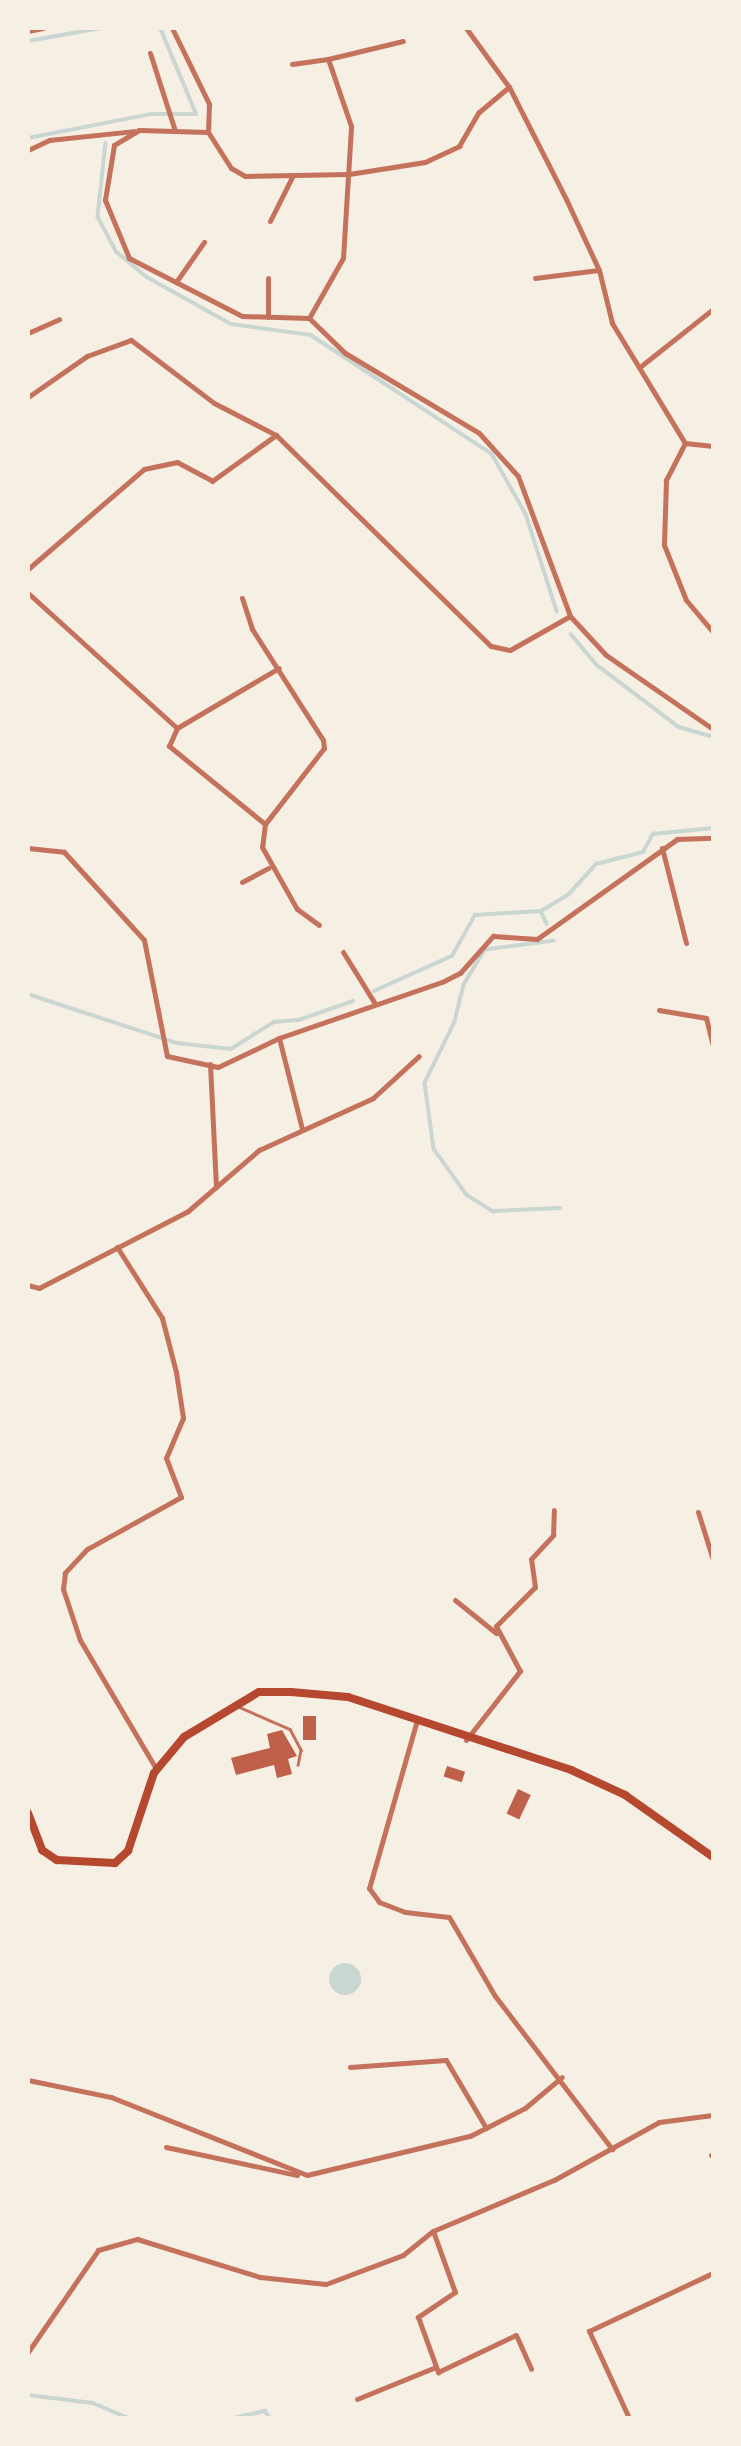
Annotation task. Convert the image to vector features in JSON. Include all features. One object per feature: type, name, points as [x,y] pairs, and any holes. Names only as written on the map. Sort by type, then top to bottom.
[{"type":"main road","points":[[28,1813],[42,1850],[57,1860],[115,1863],[128,1851],[157,1770],[184,1737],[234,1704],[259,1692],[337,1696],[417,1720],[466,1740],[570,1770],[625,1795],[713,1857]]},
{"type":"street","points":[[28,31],[43,28]]},
{"type":"street","points":[[172,28],[209,104],[208,132],[238,172],[349,174],[412,165],[451,151],[479,112],[509,87]]},
{"type":"street","points":[[466,28],[509,87],[598,270],[605,309],[685,443]]},
{"type":"street","points":[[292,64],[328,60],[403,41]]},
{"type":"street","points":[[150,53],[175,131]]},
{"type":"street","points":[[309,318],[343,258],[351,126],[328,60]]},
{"type":"street","points":[[28,150],[49,141],[139,130],[208,132]]},
{"type":"street","points":[[139,130],[114,145],[105,200],[109,219],[129,258],[242,316],[309,318],[345,353],[495,447],[518,476],[570,616],[606,655],[713,729]]},
{"type":"street","points":[[270,221],[293,175]]},
{"type":"street","points":[[176,282],[204,242]]},
{"type":"street","points":[[536,278],[598,270]]},
{"type":"street","points":[[268,278],[268,317]]},
{"type":"street","points":[[641,366],[713,309]]},
{"type":"street","points":[[28,333],[59,319]]},
{"type":"street","points":[[28,395],[87,356],[131,340],[214,403],[276,436],[491,646],[510,650],[570,616]]},
{"type":"street","points":[[28,569],[144,469],[177,462],[212,481],[276,436]]},
{"type":"street","points":[[685,443],[713,446]]},
{"type":"street","points":[[685,443],[666,480],[664,545],[686,600],[713,632]]},
{"type":"street","points":[[28,593],[177,729]]},
{"type":"street","points":[[242,598],[252,629],[306,706],[324,748],[265,824],[262,847],[268,868],[297,909],[319,925]]},
{"type":"street","points":[[265,824],[239,797],[173,753],[177,729],[279,668]]},
{"type":"street","points":[[28,848],[64,852],[94,880],[144,940],[167,1056],[229,1066],[279,1038],[374,1002],[422,992],[460,973],[493,936],[537,939],[553,932],[677,839],[713,838]]},
{"type":"street","points":[[662,848],[686,943]]},
{"type":"street","points":[[242,882],[268,868]]},
{"type":"street","points":[[344,952],[374,1002]]},
{"type":"street","points":[[659,1010],[706,1018],[713,1047]]},
{"type":"street","points":[[279,1038],[302,1129]]},
{"type":"street","points":[[28,1285],[39,1288],[188,1211],[259,1150],[373,1098],[419,1056]]},
{"type":"street","points":[[210,1064],[216,1187]]},
{"type":"street","points":[[117,1248],[162,1318],[176,1372],[183,1418],[166,1458],[181,1497],[87,1549],[65,1573],[63,1588],[80,1640],[157,1770]]},
{"type":"street","points":[[496,1633],[498,1619],[535,1587],[531,1559],[553,1535],[554,1510]]},
{"type":"street","points":[[698,1512],[713,1560]]},
{"type":"street","points":[[455,1600],[496,1633],[520,1671],[466,1740]]},
{"type":"street","points":[[417,1720],[369,1888],[379,1902],[405,1912],[449,1917],[495,1996],[562,2077],[612,2149]]},
{"type":"street","points":[[350,2067],[446,2060],[486,2128]]},
{"type":"street","points":[[166,2147],[233,2166],[307,2175],[486,2128],[524,2108],[562,2077]]},
{"type":"street","points":[[28,2080],[111,2097],[307,2175]]},
{"type":"street","points":[[28,2351],[98,2250],[137,2239],[260,2277],[326,2284],[403,2255],[433,2231],[612,2149],[659,2122],[713,2115]]},
{"type":"street","points":[[433,2231],[455,2292],[418,2317],[438,2372],[458,2368],[516,2335],[531,2369]]},
{"type":"street","points":[[629,2418],[589,2331],[713,2273]]},
{"type":"street","points":[[357,2399],[436,2367]]},
{"type":"lane","points":[[234,1704],[253,1718],[290,1729],[301,1750],[298,1765]]},
{"type":"shaded area","points":[[345,1963],[356,1968],[361,1979],[356,1990],[345,1995],[334,1990],[329,1979],[334,1968]]},
{"type":"building","points":[[303,1716],[316,1716],[316,1740],[303,1740]]},
{"type":"building","points":[[282,1730],[297,1756],[288,1759],[292,1774],[277,1778],[274,1765],[236,1775],[231,1758],[270,1748],[267,1734]]},
{"type":"building","points":[[447,1766],[465,1772],[462,1782],[444,1776]]},
{"type":"building","points":[[518,1789],[531,1795],[519,1819],[507,1813]]},
{"type":"waterway","points":[[28,41],[101,28]]},
{"type":"waterway","points":[[28,138],[152,114],[196,114],[160,28]]},
{"type":"waterway","points":[[106,143],[98,217],[117,252],[147,277],[231,324],[311,335],[492,454],[526,514],[557,611]]},
{"type":"waterway","points":[[571,634],[597,665],[679,727],[713,737]]},
{"type":"waterway","points":[[374,991],[452,956],[475,915],[541,911],[569,894],[596,864],[643,852],[653,834],[713,828]]},
{"type":"waterway","points":[[541,911],[547,924]]},
{"type":"waterway","points":[[554,941],[485,950],[464,985],[455,1022],[425,1083],[434,1149],[467,1195],[493,1211],[560,1208]]},
{"type":"waterway","points":[[28,994],[177,1043],[231,1049],[274,1022],[299,1020],[353,1001]]},
{"type":"waterway","points":[[28,2395],[93,2403],[128,2418]]},
{"type":"waterway","points":[[234,2418],[265,2411],[270,2418]]}]
